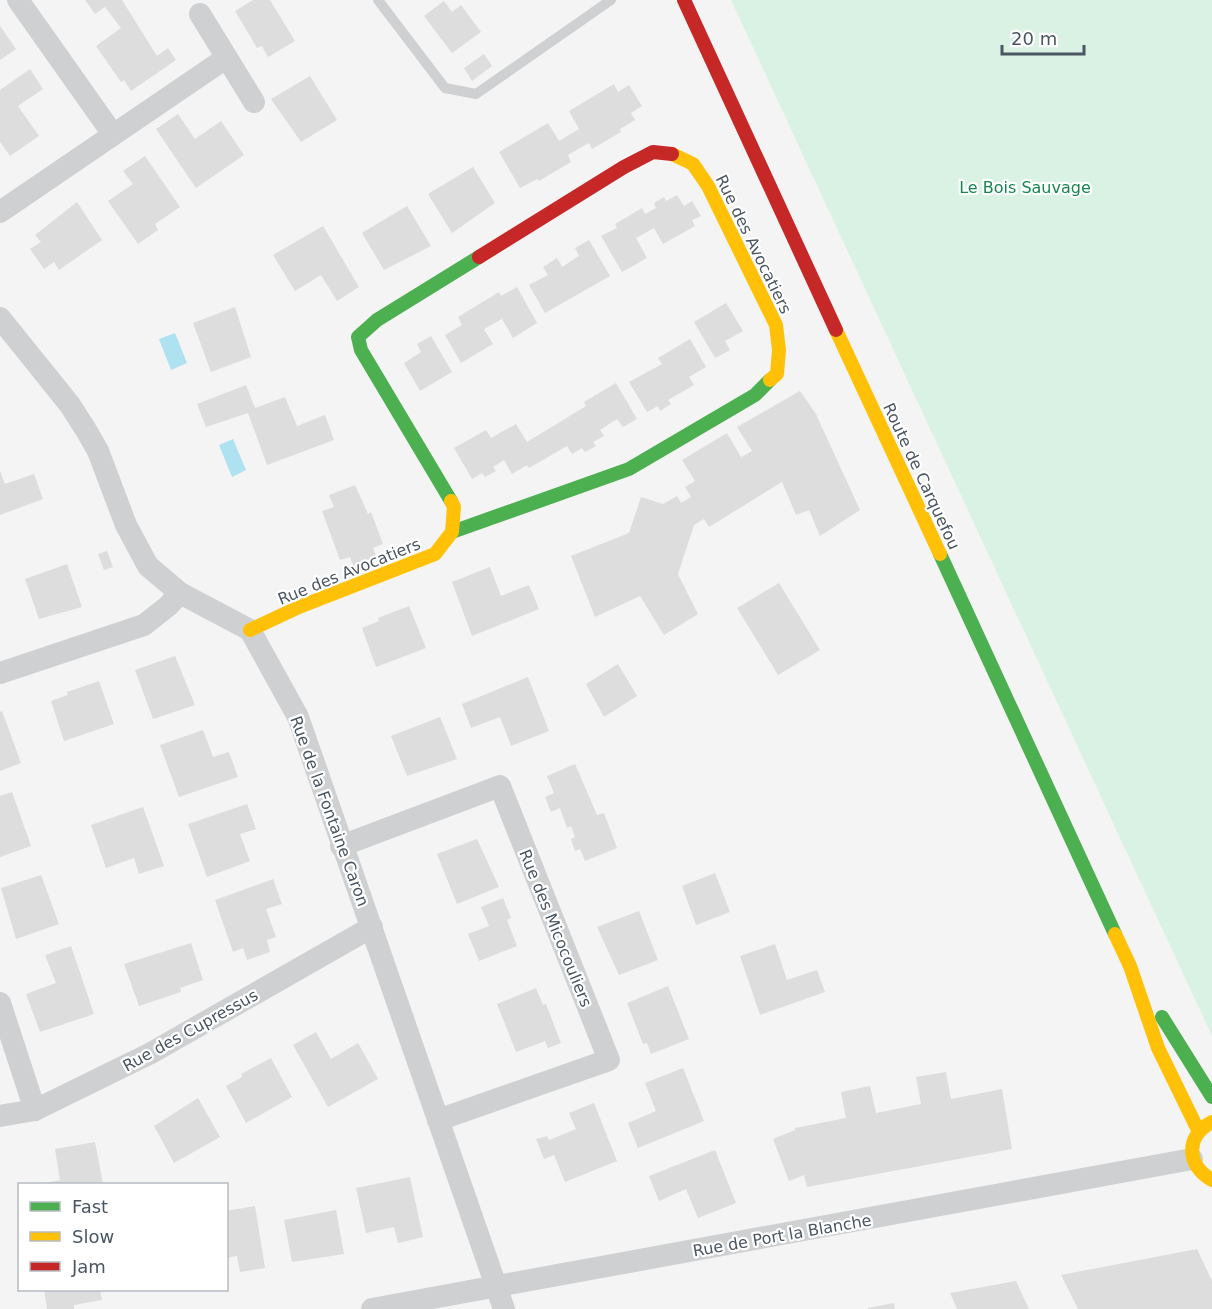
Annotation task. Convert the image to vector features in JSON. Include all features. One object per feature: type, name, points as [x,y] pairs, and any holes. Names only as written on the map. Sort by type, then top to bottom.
[{"type":"main road","name":"Route de Carquefou","points":[[684,0],[1130,966],[1158,1048],[1198,1130]]},
{"type":"main road","name":"Rue des Avocatiers","points":[[250,630],[299,607],[435,554],[452,532],[629,468],[755,395],[777,374],[779,350],[776,325],[708,186],[693,164],[673,154],[653,153],[624,167],[377,320],[358,337],[362,350],[454,507],[452,532]]},
{"type":"main road","name":"Route de Carquefou","points":[[1130,966],[1212,1096]]},
{"type":"main road","points":[[1212,1122],[1198,1130],[1193,1139],[1192,1159],[1200,1172],[1212,1180]]},
{"type":"street","points":[[18,0],[112,133]]},
{"type":"street","points":[[200,14],[254,102]]},
{"type":"street","points":[[0,212],[112,133],[226,58]]},
{"type":"street","points":[[0,318],[70,405],[86,430],[98,451],[126,525],[148,566],[180,593],[250,630]]},
{"type":"street","points":[[0,673],[144,625],[180,593]]},
{"type":"street","name":"Rue de la Fontaine Caron","points":[[250,630],[298,717],[504,1309]]},
{"type":"street","name":"Rue des Micocouliers","points":[[341,846],[500,786],[609,1060],[438,1120]]},
{"type":"street","name":"Rue des Cupressus","points":[[0,1116],[35,1110],[151,1053],[372,927]]},
{"type":"street","points":[[0,1003],[35,1110]]},
{"type":"street","name":"Rue de Port la Blanche","points":[[372,1309],[1192,1159]]},
{"type":"lane","points":[[378,0],[445,88],[476,94],[611,0]]},
{"type":"green space","name":"Le Bois Sauvage","points":[[731,0],[1212,0],[1212,1036]]},
{"type":"water","points":[[175,333],[187,363],[171,370],[159,339]]},
{"type":"water","points":[[233,439],[246,470],[232,477],[219,445]]},
{"type":"building","points":[[85,0],[122,0],[157,56],[168,48],[176,60],[131,91],[124,80],[121,82],[96,46],[121,28],[105,7],[95,14]]},
{"type":"building","points":[[253,0],[270,0],[295,41],[268,57],[262,46],[257,48],[235,11]]},
{"type":"building","points":[[444,1],[452,12],[461,5],[481,32],[452,53],[424,16]]},
{"type":"building","points":[[0,26],[16,49],[0,60]]},
{"type":"building","points":[[484,54],[492,66],[472,81],[464,68]]},
{"type":"building","points":[[30,69],[43,89],[18,106],[39,136],[10,156],[0,142],[0,90]]},
{"type":"building","points":[[310,76],[337,120],[301,142],[271,99]]},
{"type":"building","points":[[614,84],[618,92],[629,85],[642,106],[631,113],[635,120],[620,129],[621,132],[592,149],[589,143],[578,149],[568,155],[571,162],[539,181],[537,179],[520,188],[499,152],[548,123],[559,141],[579,129],[569,111]]},
{"type":"building","points":[[178,114],[195,139],[221,121],[244,155],[196,188],[156,129]]},
{"type":"building","points":[[145,156],[180,207],[155,224],[158,230],[138,244],[108,201],[133,184],[123,171]]},
{"type":"building","points":[[473,167],[495,203],[452,233],[428,194]]},
{"type":"building","points":[[677,195],[684,206],[692,201],[701,216],[692,220],[695,226],[663,244],[654,228],[636,238],[647,258],[622,272],[601,236],[617,228],[615,224],[642,208],[645,214],[656,208],[654,203],[664,197],[666,201]]},
{"type":"building","points":[[77,202],[102,240],[59,270],[54,262],[44,269],[30,249],[41,242],[35,235]]},
{"type":"building","points":[[407,206],[431,246],[384,270],[362,233]]},
{"type":"building","points":[[323,226],[359,287],[337,301],[321,275],[295,291],[273,255]]},
{"type":"building","points":[[589,240],[610,276],[545,313],[529,285],[548,275],[543,267],[557,258],[562,267],[579,256],[575,248]]},
{"type":"building","points":[[517,287],[537,323],[513,338],[502,319],[484,329],[493,344],[461,363],[445,335],[462,325],[458,317],[499,292],[501,296]]},
{"type":"building","points":[[726,303],[743,331],[725,341],[730,350],[715,358],[694,322]]},
{"type":"building","points":[[235,307],[251,357],[211,372],[193,323]]},
{"type":"building","points":[[431,336],[452,372],[420,391],[404,363],[421,352],[417,344]]},
{"type":"building","points":[[690,339],[706,367],[689,377],[694,385],[668,400],[671,404],[660,411],[658,406],[647,412],[629,382],[662,364],[658,358]]},
{"type":"building","points":[[616,383],[637,419],[623,427],[617,419],[600,430],[604,436],[593,442],[596,446],[585,452],[582,448],[572,454],[567,446],[529,468],[527,465],[512,474],[504,460],[493,467],[496,471],[485,477],[482,473],[472,479],[454,448],[486,430],[491,438],[516,424],[527,442],[586,406],[584,402]]},
{"type":"building","points":[[246,385],[255,408],[285,397],[297,426],[325,415],[334,440],[267,465],[248,413],[206,427],[197,404]]},
{"type":"building","points":[[800,391],[816,414],[860,510],[820,536],[809,510],[796,515],[782,482],[709,527],[704,519],[694,525],[678,574],[698,614],[664,635],[640,596],[595,617],[571,556],[629,533],[641,497],[663,504],[677,496],[681,503],[691,497],[685,487],[695,481],[682,460],[727,433],[741,457],[752,451],[737,427]]},
{"type":"building","points":[[0,471],[5,484],[34,474],[43,499],[0,515]]},
{"type":"building","points":[[355,485],[368,514],[371,512],[383,544],[373,548],[377,559],[354,568],[350,557],[340,560],[322,511],[334,507],[329,495]]},
{"type":"building","points":[[107,551],[113,567],[104,570],[98,554]]},
{"type":"building","points":[[67,564],[82,607],[39,619],[25,579]]},
{"type":"building","points":[[490,567],[501,596],[529,585],[539,609],[472,636],[452,582]]},
{"type":"building","points":[[779,583],[820,650],[778,675],[737,608]]},
{"type":"building","points":[[409,606],[426,648],[376,667],[362,628],[379,621],[378,618]]},
{"type":"building","points":[[175,656],[195,705],[153,719],[135,670]]},
{"type":"building","points":[[618,664],[637,696],[604,717],[586,684]]},
{"type":"building","points":[[528,677],[549,731],[511,746],[500,717],[471,728],[462,704]]},
{"type":"building","points":[[99,681],[114,724],[64,741],[51,701],[68,695],[67,692]]},
{"type":"building","points":[[2,711],[21,763],[0,771],[0,712]]},
{"type":"building","points":[[440,717],[457,759],[407,776],[391,736]]},
{"type":"building","points":[[203,730],[213,757],[229,752],[238,777],[179,797],[160,745]]},
{"type":"building","points":[[575,764],[597,815],[604,813],[617,848],[585,861],[580,849],[575,851],[571,839],[575,837],[571,826],[567,828],[560,808],[551,812],[545,797],[554,793],[547,776]]},
{"type":"building","points":[[12,792],[31,846],[0,857],[0,796]]},
{"type":"building","points":[[247,804],[256,829],[240,834],[250,861],[207,877],[188,824]]},
{"type":"building","points":[[143,807],[164,866],[139,874],[134,858],[106,868],[91,825]]},
{"type":"building","points":[[477,839],[499,887],[457,904],[437,854]]},
{"type":"building","points":[[715,873],[730,912],[696,925],[682,886]]},
{"type":"building","points":[[41,875],[59,924],[16,939],[1,888]]},
{"type":"building","points":[[273,879],[282,904],[266,909],[276,937],[267,940],[270,952],[247,960],[243,948],[233,952],[215,900]]},
{"type":"building","points":[[503,898],[511,918],[507,920],[517,946],[479,961],[468,934],[489,926],[481,907]]},
{"type":"building","points":[[639,911],[658,960],[619,975],[597,927]]},
{"type":"building","points":[[191,943],[203,980],[180,988],[181,992],[139,1006],[124,964]]},
{"type":"building","points":[[775,944],[787,980],[817,970],[825,992],[760,1015],[740,956]]},
{"type":"building","points":[[71,946],[94,1014],[40,1032],[26,994],[56,983],[45,955]]},
{"type":"building","points":[[668,986],[689,1039],[651,1054],[647,1043],[643,1044],[627,1003]]},
{"type":"building","points":[[536,988],[543,1005],[546,1004],[561,1043],[548,1048],[545,1041],[516,1052],[497,1004]]},
{"type":"building","points":[[316,1032],[331,1059],[358,1043],[378,1079],[328,1107],[293,1045]]},
{"type":"building","points":[[271,1058],[292,1097],[246,1123],[226,1086],[242,1077],[241,1074]]},
{"type":"building","points":[[683,1068],[704,1121],[638,1148],[628,1123],[656,1111],[645,1083]]},
{"type":"building","points":[[946,1072],[951,1099],[1002,1089],[1012,1149],[807,1187],[804,1175],[789,1181],[773,1139],[795,1128],[846,1118],[841,1092],[870,1086],[876,1113],[921,1104],[916,1077]]},
{"type":"building","points":[[198,1098],[220,1137],[174,1163],[154,1126]]},
{"type":"building","points":[[594,1103],[617,1161],[565,1182],[554,1155],[544,1159],[536,1139],[547,1136],[549,1140],[576,1129],[569,1113]]},
{"type":"building","points":[[95,1142],[103,1183],[46,1183],[60,1180],[55,1149]]},
{"type":"building","points":[[715,1150],[736,1203],[698,1218],[686,1189],[659,1201],[649,1176]]},
{"type":"building","points":[[410,1177],[423,1237],[398,1243],[394,1227],[366,1233],[356,1188]]},
{"type":"building","points":[[255,1206],[265,1268],[240,1272],[237,1256],[228,1258],[228,1211]]},
{"type":"building","points":[[336,1210],[344,1254],[292,1262],[284,1220]]},
{"type":"building","points":[[1197,1249],[1212,1281],[1212,1309],[1078,1309],[1061,1275]]},
{"type":"building","points":[[1016,1281],[1029,1309],[957,1309],[950,1293]]},
{"type":"building","points":[[44,1291],[100,1291],[102,1300],[74,1305],[74,1309],[47,1309]]},
{"type":"building","points":[[894,1303],[895,1309],[868,1309],[868,1308]]},
{"type":"traffic: fast","points":[[451,501],[361,350],[358,337],[377,320],[479,257]]},
{"type":"traffic: fast","points":[[452,532],[629,469],[755,395],[770,380]]},
{"type":"traffic: fast","points":[[940,554],[1115,934]]},
{"type":"traffic: fast","points":[[1162,1017],[1212,1097]]},
{"type":"traffic: slow","points":[[672,154],[693,164],[708,186],[776,325],[779,350],[777,374],[770,380]]},
{"type":"traffic: slow","points":[[836,330],[940,554]]},
{"type":"traffic: slow","points":[[250,630],[299,607],[435,554],[452,532],[454,507],[451,501]]},
{"type":"traffic: slow","points":[[1115,934],[1130,966],[1158,1048],[1198,1130]]},
{"type":"traffic: slow","points":[[1212,1122],[1197,1135],[1192,1151],[1197,1167],[1212,1180]]},
{"type":"traffic: jam","points":[[684,0],[836,330]]},
{"type":"traffic: jam","points":[[479,257],[624,167],[653,152],[672,154]]}]
